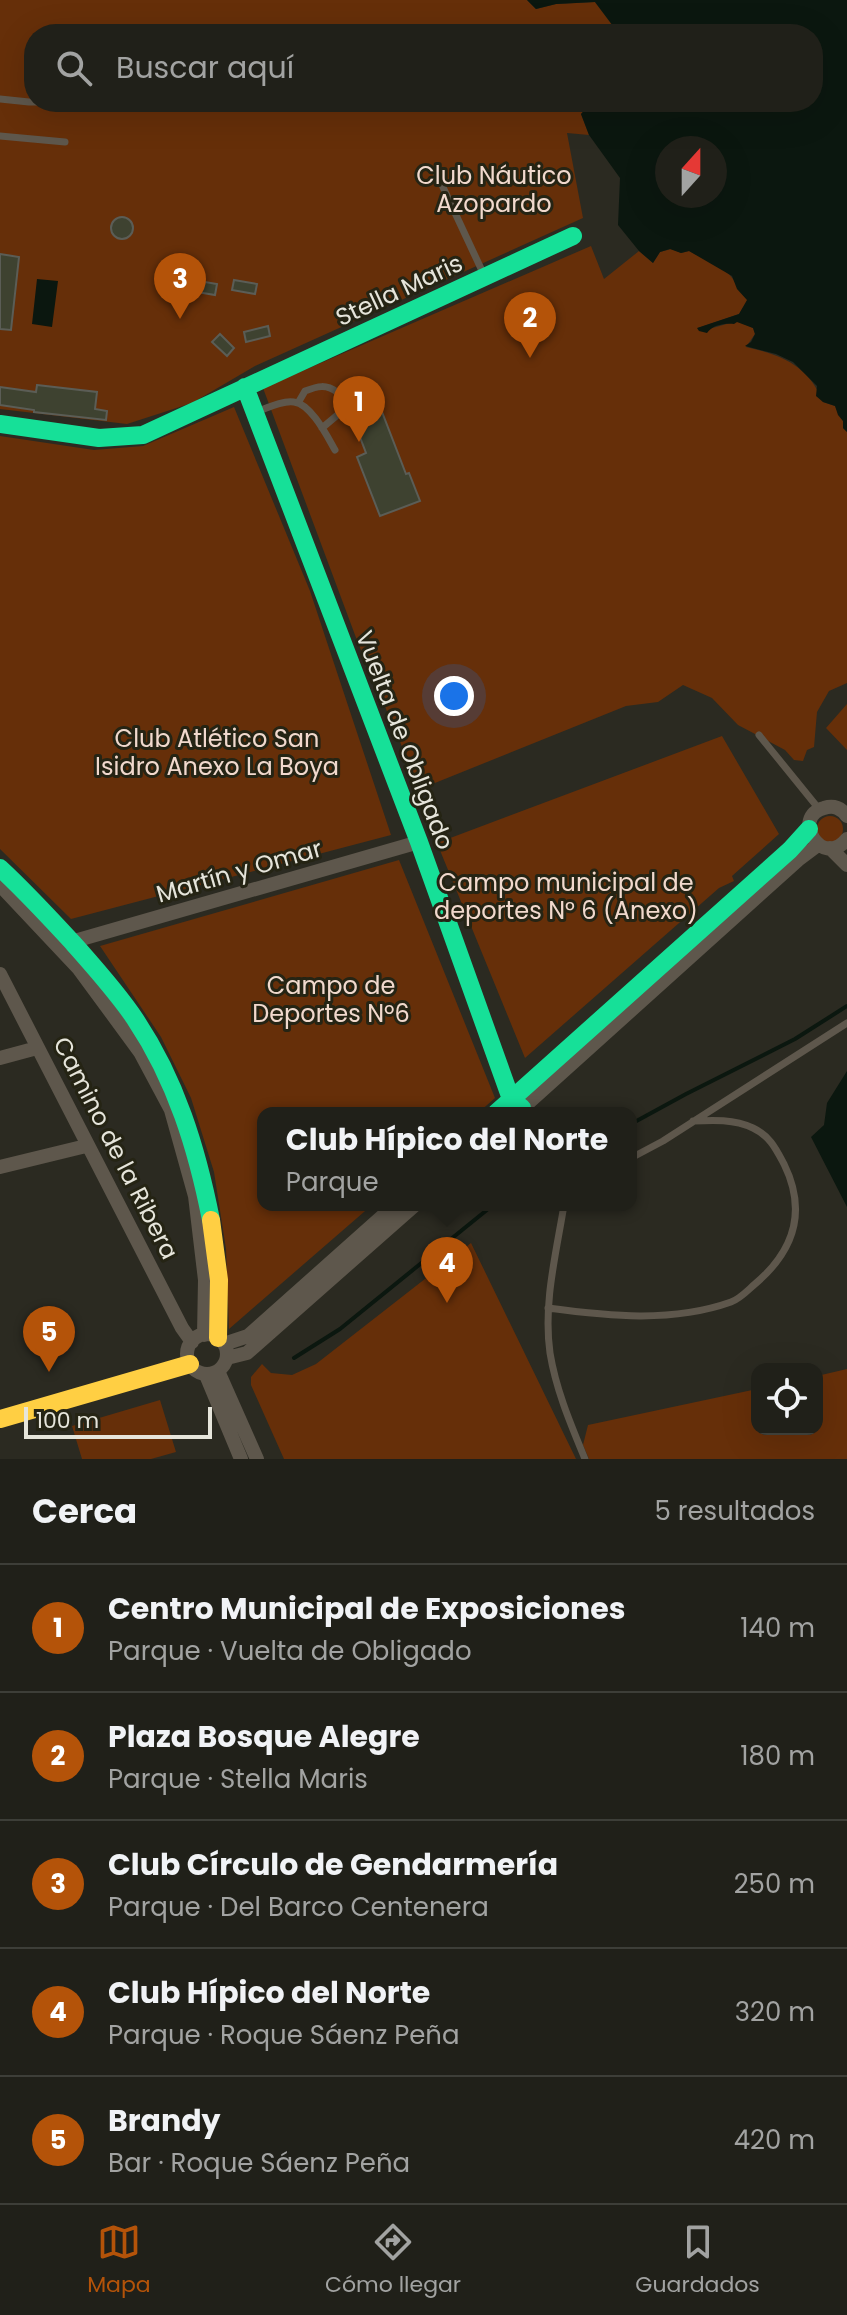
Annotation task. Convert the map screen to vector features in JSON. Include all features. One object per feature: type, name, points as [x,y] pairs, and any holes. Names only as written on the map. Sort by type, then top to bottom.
[{"type":"street","name":"Stella Maris","points":[[0,424],[99,438],[143,435],[573,236]]},
{"type":"street","name":"Vuelta de Obligado","points":[[245,387],[521,1107]]},
{"type":"street","points":[[847,816],[844,811],[827,806],[812,815],[847,865]]},
{"type":"street","points":[[522,1107],[790,850],[833,841]]},
{"type":"street","name":"Martín y Omar","points":[[71,942],[419,842]]},
{"type":"street","name":"Camino de la Ribera","points":[[0,868],[117,994],[149,1040],[169,1078],[189,1128],[205,1182],[216,1251],[221,1316],[213,1352]]},
{"type":"street","name":"Camino de la Ribera","points":[[0,885],[79,969],[140,1052],[171,1110],[195,1196],[213,1352],[241,1459]]},
{"type":"street","name":"Camino de la Ribera","points":[[0,974],[182,1328],[213,1352],[257,1459]]},
{"type":"street","points":[[0,1058],[37,1048]]},
{"type":"street","points":[[0,1167],[86,1146]]},
{"type":"street","points":[[388,1211],[248,1336],[213,1352],[195,1370],[190,1364],[188,1349],[213,1352],[247,1353],[408,1211]]},
{"type":"street","points":[[0,1419],[190,1364]]},
{"type":"lane","points":[[0,99],[24,101]]},
{"type":"lane","points":[[0,136],[65,142]]},
{"type":"lane","points":[[435,170],[485,277]]},
{"type":"lane","points":[[298,403],[305,391],[320,386],[331,387],[337,392],[341,412],[322,428]]},
{"type":"lane","points":[[254,412],[292,401],[298,403],[322,428],[335,450]]},
{"type":"lane","points":[[759,735],[819,809]]},
{"type":"lane","points":[[637,1154],[847,1023]]},
{"type":"lane","points":[[548,1308],[601,1315],[674,1315],[734,1302],[767,1274],[791,1240],[797,1204],[787,1171],[772,1141],[754,1128],[726,1120],[693,1121]]},
{"type":"lane","points":[[563,1211],[548,1308],[550,1355],[564,1409],[585,1459]]},
{"type":"green space","name":"Club Náutico Azopardo","points":[[0,0],[527,0],[536,9],[556,4],[595,2],[612,24],[24,24],[24,112],[583,112],[589,135],[567,133],[583,218],[255,366],[192,403],[127,424],[0,409]]},
{"type":"green space","points":[[591,246],[604,279],[639,251],[653,263],[660,252],[671,249],[681,253],[689,251],[719,266],[729,274],[748,300],[739,314],[698,328],[707,332],[737,321],[753,328],[755,334],[746,347],[793,364],[810,379],[823,402],[835,406],[847,432],[847,683],[829,691],[817,712],[814,747],[807,750],[803,761],[794,760],[785,750],[738,725],[712,698],[683,685],[658,702],[626,706],[420,789],[358,643],[263,388]]},
{"type":"green space","name":"Club Atlético San Isidro Anexo La Boya","points":[[234,407],[310,591],[391,835],[71,919],[0,849],[0,436],[94,450],[143,446]]},
{"type":"green space","points":[[847,704],[847,750],[826,728]]},
{"type":"green space","name":"Campo municipal de deportes N° 6 (Anexo)","points":[[722,736],[779,834],[732,876],[734,881],[719,888],[525,1058],[437,843]]},
{"type":"green space","points":[[830,816],[839,820],[843,829],[839,838],[830,842],[821,838],[817,829],[821,820]]},
{"type":"green space","name":"Campo de Deportes Nº6","points":[[399,860],[495,1098],[485,1107],[257,1107],[257,1211],[365,1211],[229,1329],[226,1249],[214,1172],[191,1098],[161,1037],[100,946]]},
{"type":"green space","points":[[471,1243],[576,1459],[284,1459],[251,1385],[251,1377],[262,1364],[271,1373],[292,1375],[316,1364]]},
{"type":"green space","points":[[847,1369],[847,1459],[589,1459],[583,1445],[588,1425],[751,1390],[751,1435],[823,1435],[823,1375]]},
{"type":"green space","points":[[160,1400],[176,1452],[151,1459],[82,1459],[72,1426]]},
{"type":"shaded area","points":[[527,0],[847,0],[847,432],[835,406],[816,396],[817,386],[793,362],[745,346],[755,334],[753,328],[737,322],[715,326],[707,333],[699,331],[697,328],[739,314],[747,300],[737,289],[732,276],[689,251],[681,253],[670,249],[660,252],[653,263],[639,251],[618,225],[620,178],[589,135],[581,114],[823,112],[823,24],[612,24],[595,2],[556,4],[536,9]]},
{"type":"shaded area","points":[[37,279],[58,281],[52,327],[32,324]]},
{"type":"shaded area","points":[[847,1071],[847,1207],[811,1137],[824,1125],[827,1103]]},
{"type":"building","points":[[118,217],[126,217],[133,228],[126,239],[118,239],[111,232],[111,224]]},
{"type":"building","points":[[0,254],[19,257],[11,330],[0,329]]},
{"type":"building","points":[[193,280],[217,284],[215,295],[191,291]]},
{"type":"building","points":[[234,280],[257,284],[255,294],[232,290]]},
{"type":"building","points":[[268,326],[270,336],[246,342],[244,332]]},
{"type":"building","points":[[220,334],[234,348],[227,356],[212,342]]},
{"type":"building","points":[[37,385],[97,392],[95,409],[107,411],[106,420],[0,405],[0,387],[36,392]]},
{"type":"building","points":[[376,408],[378,413],[382,412],[420,501],[380,516],[357,457],[366,453],[355,424],[367,419],[365,412]]},
{"type":"waterway","points":[[637,1121],[795,1039],[847,1006]]},
{"type":"waterway","points":[[294,1358],[340,1329],[486,1211]]},
{"type":"traffic: fast","points":[[0,424],[99,438],[143,435],[573,236]]},
{"type":"traffic: fast","points":[[245,387],[419,842],[511,1099],[521,1107]]},
{"type":"traffic: fast","points":[[503,1107],[790,850],[809,829]]},
{"type":"traffic: fast","points":[[0,868],[98,971],[149,1042],[183,1116],[211,1220]]},
{"type":"traffic: slow","points":[[211,1220],[219,1280],[218,1338]]},
{"type":"traffic: slow","points":[[0,1419],[190,1364]]},
{"type":"place","name":"Club Círculo de Gendarmería","points":[[180,319]]},
{"type":"place","name":"Plaza Bosque Alegre","points":[[530,358]]},
{"type":"place","name":"Centro Municipal de Exposiciones","points":[[359,442]]},
{"type":"place","name":"Club Hípico del Norte","points":[[447,1303]]},
{"type":"place","name":"Brandy","points":[[49,1372]]}]
